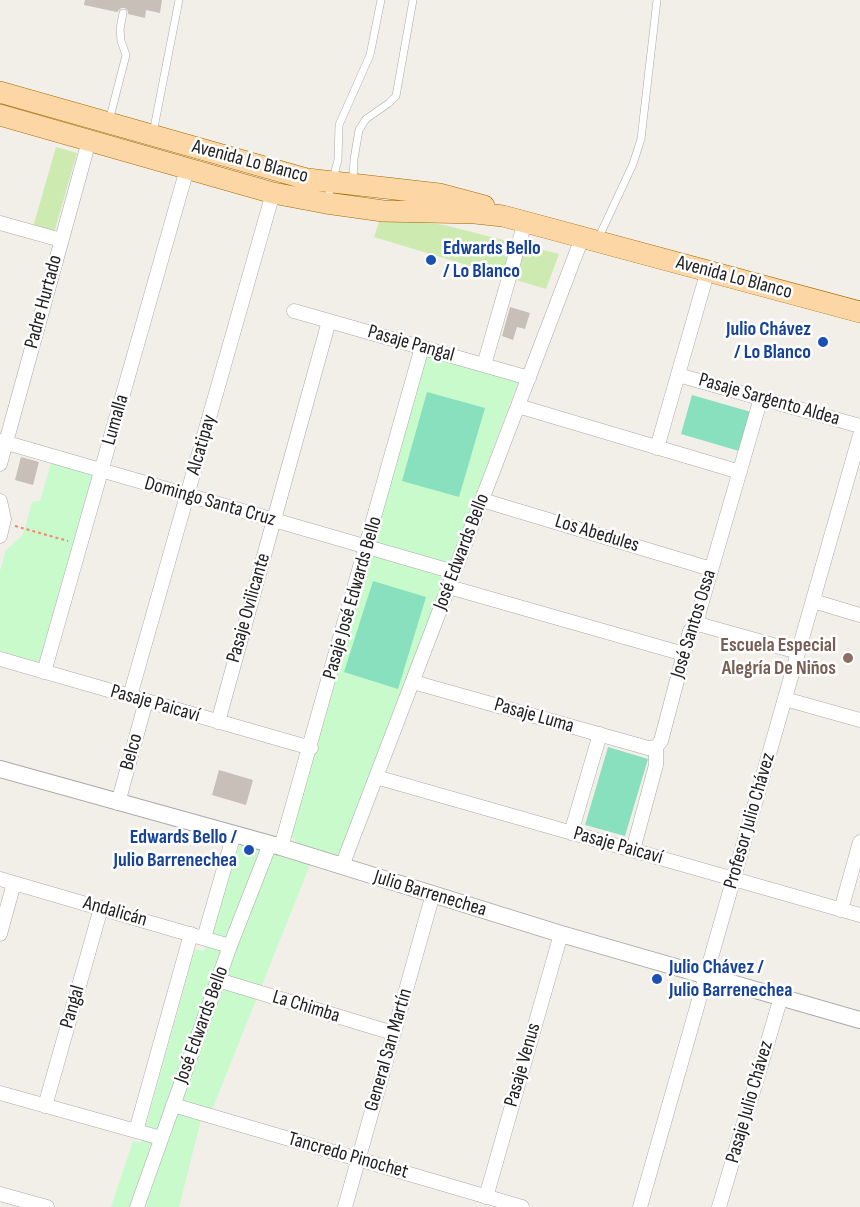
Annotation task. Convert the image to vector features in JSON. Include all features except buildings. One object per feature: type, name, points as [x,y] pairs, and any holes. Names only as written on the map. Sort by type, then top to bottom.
[{"type":"main road","name":"Avenida Lo Blanco","points":[[0,92],[109,121],[307,179],[439,194],[486,207],[503,216]]},
{"type":"main road","name":"Avenida Lo Blanco","points":[[0,115],[273,193],[383,211],[475,213],[503,216],[860,312]]},
{"type":"street","name":"Padre Hurtado","points":[[0,464],[3,442],[89,141]]},
{"type":"street","name":"Lumalla","points":[[45,672],[187,169]]},
{"type":"street","name":"Alcatipay","points":[[130,696],[273,193]]},
{"type":"street","points":[[484,365],[525,222]]},
{"type":"street","points":[[0,223],[61,240]]},
{"type":"street","name":"José Edwards Bello","points":[[342,866],[529,378],[589,240]]},
{"type":"street","points":[[657,448],[708,270]]},
{"type":"street","name":"Pasaje Pangal","points":[[294,311],[529,378]]},
{"type":"street","name":"Pasaje Ovilicante","points":[[218,722],[329,321]]},
{"type":"street","name":"Pasaje José Edwards Bello","points":[[275,845],[310,748],[422,348]]},
{"type":"street","name":"Pasaje Sargento Aldea","points":[[678,375],[860,426]]},
{"type":"street","name":"José Santos Ossa","points":[[633,850],[656,765],[656,747],[661,741],[692,628],[698,624],[699,612],[761,398]]},
{"type":"street","points":[[518,406],[740,472]]},
{"type":"street","name":"Profesor Julio Chávez","points":[[640,1207],[860,435]]},
{"type":"street","name":"Domingo Santa Cruz","points":[[3,442],[454,572]]},
{"type":"street","name":"Los Abedules","points":[[482,500],[711,569]]},
{"type":"street","points":[[0,501],[3,509],[2,530]]},
{"type":"street","points":[[449,587],[684,654]]},
{"type":"street","points":[[813,601],[860,615]]},
{"type":"street","points":[[698,624],[798,652]]},
{"type":"street","name":"Pasaje Paicaví","points":[[0,659],[310,748]]},
{"type":"street","name":"Pasaje Luma","points":[[413,682],[648,748],[656,747]]},
{"type":"street","points":[[785,699],[860,720]]},
{"type":"street","name":"Belco","points":[[118,802],[146,701]]},
{"type":"street","points":[[571,833],[600,734]]},
{"type":"street","name":"Julio Barrenechea","points":[[0,769],[275,845],[561,934],[860,1020]]},
{"type":"street","name":"Pasaje Paicaví","points":[[376,777],[860,915]]},
{"type":"street","name":"José Edwards Bello","points":[[136,1131],[197,936],[234,834]]},
{"type":"street","points":[[841,910],[860,842]]},
{"type":"street","name":"José Edwards Bello","points":[[137,1207],[230,946],[275,845]]},
{"type":"street","name":"Andalicán","points":[[0,879],[230,946]]},
{"type":"street","points":[[0,934],[15,883]]},
{"type":"street","name":"General San Martín","points":[[345,1207],[433,894]]},
{"type":"street","name":"Pangal","points":[[45,1106],[100,908]]},
{"type":"street","name":"Pasaje Venus","points":[[486,1197],[561,934]]},
{"type":"street","name":"La Chimba","points":[[218,980],[393,1033]]},
{"type":"street","name":"Pasaje Julio Chávez","points":[[718,1207],[781,997]]},
{"type":"street","points":[[0,1093],[162,1138]]},
{"type":"street","name":"Tancredo Pinochet","points":[[173,1105],[522,1207]]},
{"type":"street","points":[[0,1194],[47,1207]]},
{"type":"lane","points":[[152,135],[179,0]]},
{"type":"lane","points":[[352,207],[338,160],[339,125],[370,55],[381,0]]},
{"type":"lane","points":[[326,203],[343,183],[354,159],[359,130],[366,119],[396,96],[413,0]]},
{"type":"lane","points":[[589,240],[633,164],[641,139],[657,0]]},
{"type":"lane","points":[[109,121],[126,56],[120,29],[123,13]]},
{"type":"path","points":[[2,530],[81,544]]},
{"type":"green space","points":[[56,147],[77,153],[54,233],[33,227]]},
{"type":"green space","points":[[381,216],[444,225],[559,254],[546,289],[374,237]]},
{"type":"green space","points":[[423,352],[519,379],[341,857],[297,843],[291,836]]},
{"type":"green space","points":[[427,392],[485,408],[459,497],[402,481]]},
{"type":"green space","points":[[692,395],[751,412],[739,451],[681,434]]},
{"type":"green space","points":[[51,463],[97,476],[41,663],[0,651],[0,571],[6,550],[23,535],[32,502],[40,501]]},
{"type":"green space","points":[[373,581],[426,597],[398,689],[344,672]]},
{"type":"green space","points":[[608,747],[648,759],[625,836],[585,825]]},
{"type":"green space","points":[[240,844],[310,865],[212,1110],[204,1108],[179,1207],[111,1207],[133,1141],[141,1143],[195,949],[204,951]]},
{"type":"place","name":"Edwards Bello / Lo Blanco","points":[[431,260]]},
{"type":"place","name":"Julio Chávez / Lo Blanco","points":[[823,342]]},
{"type":"place","name":"Escuela Especial Alegría De Niños","points":[[848,658]]},
{"type":"place","name":"Edwards Bello / Julio Barrenechea","points":[[249,850]]},
{"type":"place","name":"Julio Chávez / Julio Barrenechea","points":[[657,979]]}]
